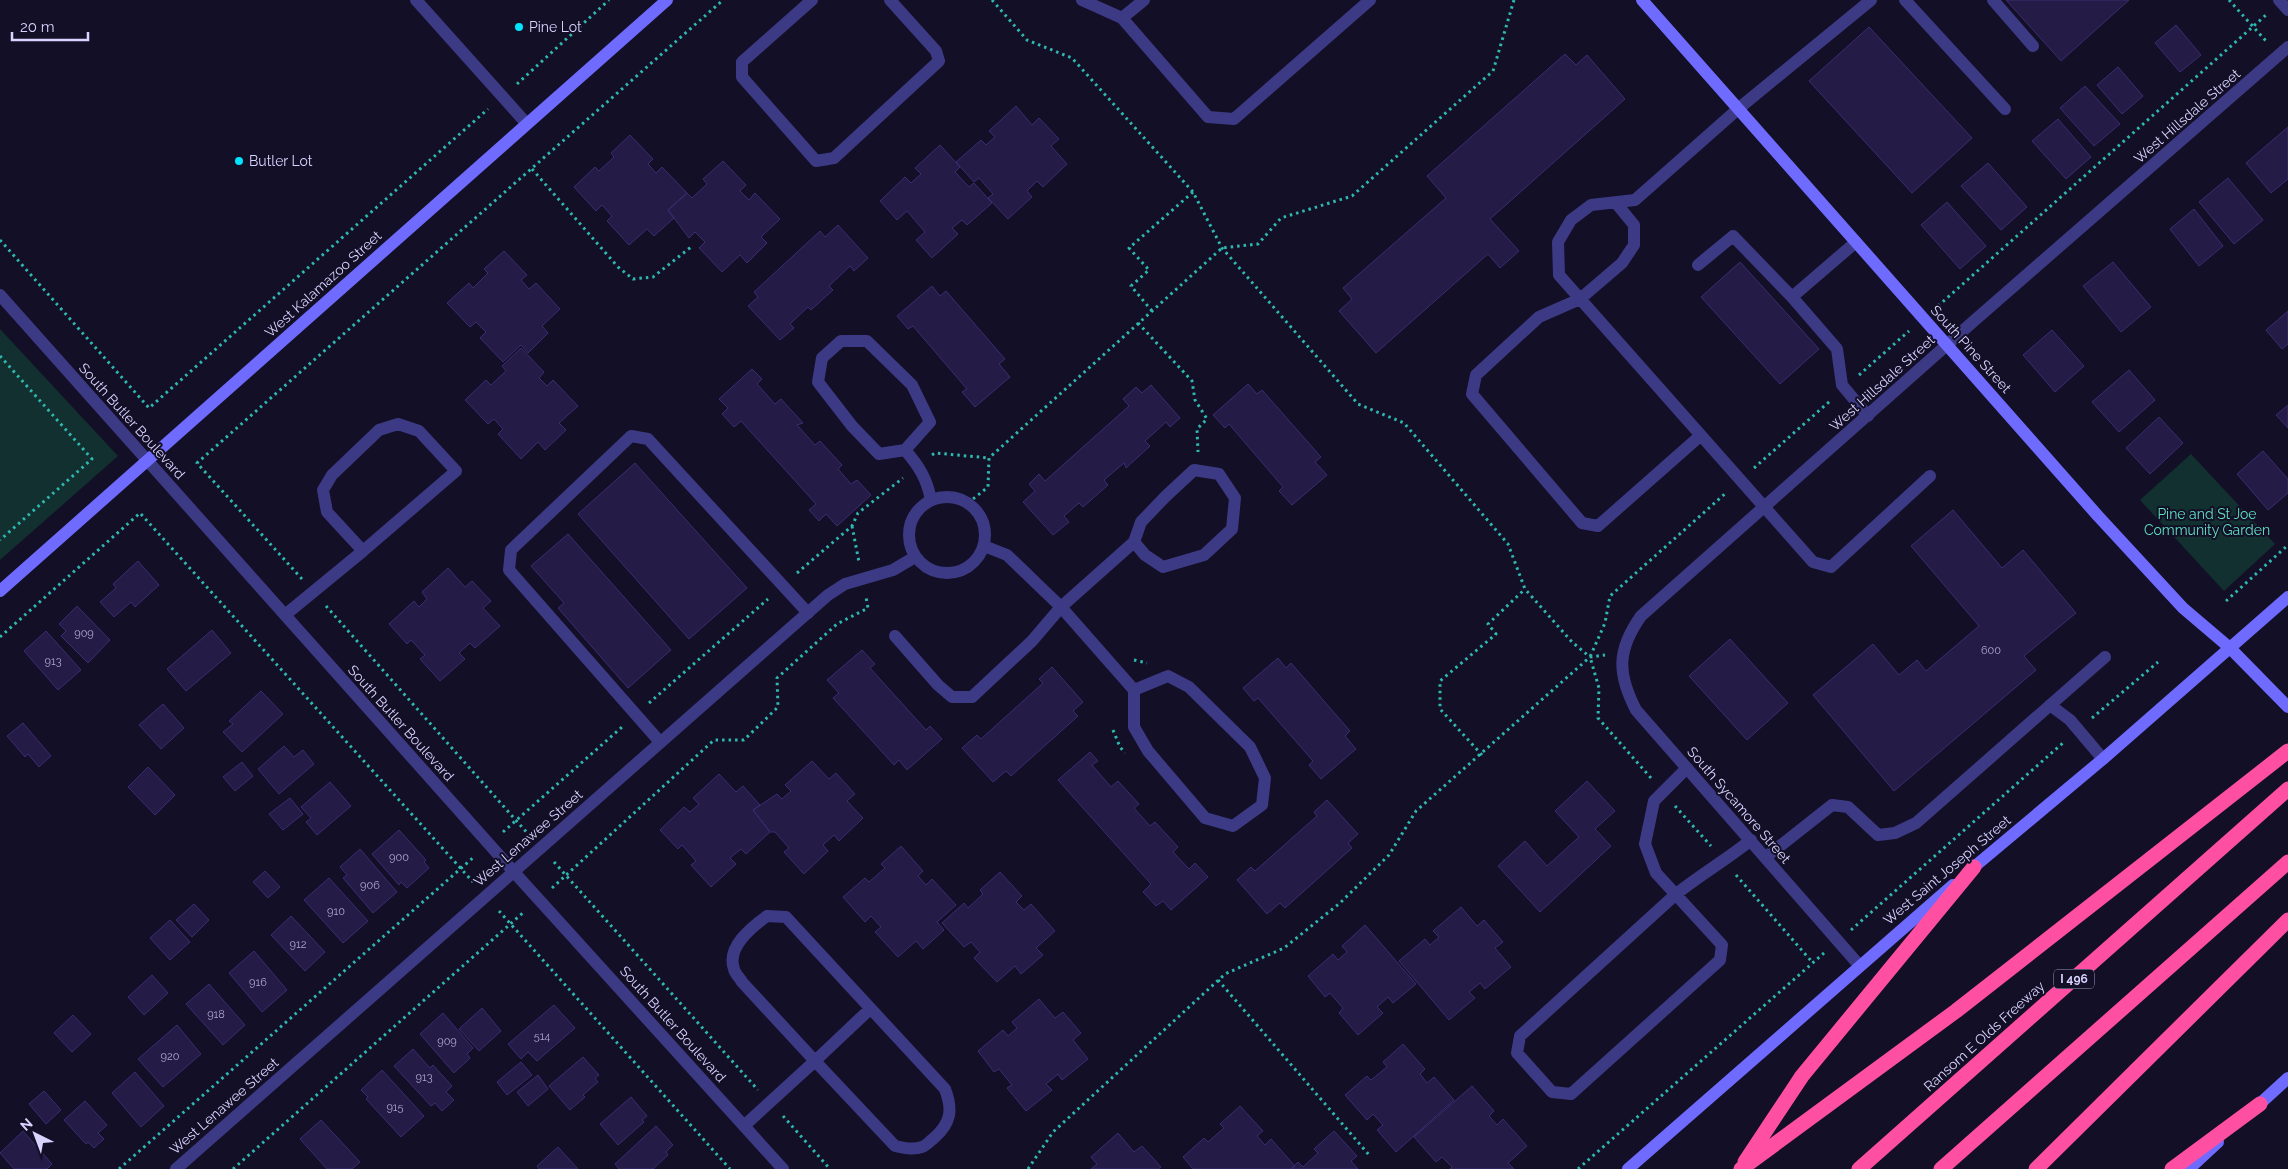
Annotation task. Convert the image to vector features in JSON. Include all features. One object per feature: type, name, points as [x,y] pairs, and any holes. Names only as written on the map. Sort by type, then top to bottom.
[{"type":"highway","points":[[1741,1169],[1956,1011],[2288,751]]},
{"type":"highway","name":"Ransom E Olds Freeway","points":[[1859,1169],[2288,789]]},
{"type":"highway","points":[[1941,1169],[2288,862]]},
{"type":"highway","points":[[1741,1169],[1802,1076],[1974,867]]},
{"type":"highway","points":[[2036,1169],[2288,920]]},
{"type":"highway","points":[[2172,1169],[2260,1104]]},
{"type":"street","points":[[416,0],[526,123]]},
{"type":"street","name":"West Kalamazoo Street","points":[[0,591],[667,0]]},
{"type":"street","points":[[812,0],[798,4],[742,62],[742,77],[816,161],[834,158],[939,62],[936,51],[890,0]]},
{"type":"street","points":[[1082,0],[1122,18],[1208,117],[1234,119],[1370,0]]},
{"type":"street","points":[[1122,18],[1144,0]]},
{"type":"street","name":"South Pine Street","points":[[1642,0],[2098,516],[2183,608],[2230,648],[2288,707]]},
{"type":"street","points":[[1871,0],[1738,109],[1635,200],[1591,205],[1571,220],[1558,242],[1559,275],[1740,481],[1790,533],[1813,562],[1831,567],[1930,476]]},
{"type":"street","points":[[1905,0],[2005,109]]},
{"type":"street","points":[[1993,0],[2033,46]]},
{"type":"street","name":"West Hillsdale Street","points":[[1623,653],[1629,633],[1641,616],[2283,51]]},
{"type":"street","points":[[1616,203],[1634,225],[1634,245],[1622,263],[1580,299],[1539,317],[1476,375],[1472,394],[1582,523],[1598,526],[1700,436]]},
{"type":"street","points":[[1698,265],[1733,236],[1792,297],[1837,349],[1839,372],[1845,388],[1868,416]]},
{"type":"street","points":[[1792,297],[1856,242]]},
{"type":"street","name":"South Butler Boulevard","points":[[0,294],[513,871],[783,1169]]},
{"type":"street","points":[[841,340],[867,341],[912,385],[930,422],[905,450],[879,454],[852,426],[818,382],[822,358],[841,340]]},
{"type":"street","points":[[285,615],[363,551],[456,471],[419,431],[398,424],[379,430],[332,475],[323,490],[328,512],[363,551]]},
{"type":"street","points":[[660,742],[509,570],[511,550],[632,436],[648,439],[808,613]]},
{"type":"street","points":[[905,450],[919,466],[928,484],[931,500]]},
{"type":"street","points":[[895,636],[938,685],[952,697],[972,697],[1032,641],[1061,606],[1134,542],[1141,522],[1194,470],[1219,474],[1235,498],[1232,529],[1204,554],[1163,567],[1145,555],[1134,542]]},
{"type":"street","points":[[944,497],[956,498],[968,503],[977,511],[983,522],[984,546],[979,557],[970,566],[959,571],[947,573],[935,572],[924,566],[916,557],[910,542],[910,525],[914,515],[931,500],[944,497]]},
{"type":"street","points":[[984,546],[1007,555],[1061,606],[1130,685],[1134,727],[1148,751],[1205,818],[1233,826],[1262,805],[1265,778],[1250,747],[1190,687],[1168,676],[1130,685]]},
{"type":"street","name":"West Lenawee Street","points":[[176,1169],[828,595],[845,584],[862,577],[893,570],[916,557]]},
{"type":"street","name":"West Saint Joseph Street","points":[[1628,1169],[1860,965],[2288,597]]},
{"type":"street","name":"South Sycamore Street","points":[[1623,653],[1621,672],[1626,691],[1636,710],[1860,965]]},
{"type":"street","points":[[1766,857],[1832,805],[1848,808],[1878,835],[1895,833],[1916,823],[2105,657]]},
{"type":"street","points":[[2050,705],[2070,720],[2103,758]]},
{"type":"street","points":[[1687,768],[1654,801],[1645,844],[1656,873],[1675,895],[1722,945],[1720,960],[1571,1094],[1552,1092],[1517,1053],[1520,1036],[1675,895],[1699,875],[1724,861],[1751,840]]},
{"type":"street","points":[[767,916],[786,917],[945,1089],[950,1103],[949,1118],[939,1133],[924,1147],[910,1149],[895,1146],[814,1061],[742,982],[733,968],[734,953],[746,932],[767,916]]},
{"type":"street","points":[[745,1125],[870,1009]]},
{"type":"street","points":[[2188,1169],[2288,1078]]},
{"type":"path","points":[[0,240],[150,408],[609,0]]},
{"type":"path","points":[[724,0],[197,463],[830,1169]]},
{"type":"path","points":[[992,0],[1027,40],[1072,58],[1193,192],[1222,248],[1358,404],[1404,423],[1508,544],[1525,589],[1572,642],[1590,658],[1600,688],[1598,718],[1814,963]]},
{"type":"path","points":[[968,503],[988,487],[989,458],[1222,248],[1258,244],[1281,218],[1352,196],[1493,71],[1514,0]]},
{"type":"path","points":[[2229,0],[2252,27],[2283,51]]},
{"type":"path","points":[[1028,1169],[1053,1132],[1224,974],[1284,948],[1340,904],[1389,854],[1416,811],[1482,755],[1590,658],[1605,623],[1610,596],[2252,27],[2282,4]]},
{"type":"path","points":[[532,169],[618,267],[633,279],[653,277],[691,247]]},
{"type":"path","points":[[1152,311],[1131,286],[1149,270],[1129,248],[1193,192]]},
{"type":"path","points":[[1138,323],[1192,381],[1195,400],[1207,419],[1197,429],[1198,458]]},
{"type":"path","points":[[0,356],[92,459],[0,540]]},
{"type":"path","points":[[119,1169],[852,526],[858,513],[935,453],[989,458]]},
{"type":"path","points":[[0,637],[140,513],[730,1169]]},
{"type":"path","points":[[233,1169],[566,876],[714,740],[744,740],[778,707],[777,678],[837,624],[868,608],[852,526]]},
{"type":"path","points":[[2226,601],[2288,546]]},
{"type":"path","points":[[1482,755],[1440,709],[1440,681],[1496,634],[1488,624],[1525,589]]},
{"type":"path","points":[[1590,658],[1623,653]]},
{"type":"path","points":[[1133,660],[1141,663],[1150,663]]},
{"type":"path","points":[[1578,1169],[2158,662]]},
{"type":"path","points":[[1130,685],[1141,663]]},
{"type":"path","points":[[1114,724],[1113,733],[1126,754]]},
{"type":"path","points":[[1218,980],[1370,1156]]},
{"type":"green space","points":[[0,329],[118,456],[0,560]]},
{"type":"green space","name":"Pine and St Joe Community Garden","points":[[2191,454],[2275,544],[2224,591],[2140,500]]},
{"type":"building","points":[[2006,0],[2129,0],[2061,61]]},
{"type":"building","points":[[2176,25],[2201,55],[2180,72],[2155,43]]},
{"type":"building","points":[[1869,27],[1972,138],[1912,193],[1809,81]]},
{"type":"building","points":[[1565,54],[1576,65],[1587,55],[1625,99],[1490,219],[1519,251],[1500,268],[1488,254],[1376,353],[1339,311],[1352,299],[1343,288],[1446,198],[1427,176]]},
{"type":"building","points":[[2118,67],[2143,96],[2122,114],[2097,85]]},
{"type":"building","points":[[2085,86],[2120,124],[2094,146],[2060,108]]},
{"type":"building","points":[[1016,106],[1032,125],[1039,118],[1059,139],[1051,146],[1067,164],[1043,187],[1037,181],[1027,191],[1032,197],[1008,219],[988,198],[993,194],[979,178],[974,182],[956,162],[981,140],[986,145],[995,137],[989,131]]},
{"type":"building","points":[[2058,119],[2091,157],[2066,179],[2032,141]]},
{"type":"building","points":[[2288,127],[2288,179],[2271,193],[2246,163]]},
{"type":"building","points":[[630,135],[653,159],[648,164],[656,173],[662,167],[687,193],[668,210],[674,218],[654,236],[647,229],[629,245],[607,221],[612,216],[602,205],[596,211],[574,187],[595,167],[599,171],[614,157],[611,153]]},
{"type":"building","points":[[940,145],[960,167],[955,172],[969,187],[974,183],[992,203],[967,225],[962,220],[952,228],[958,234],[932,258],[916,240],[925,232],[907,211],[897,220],[880,201],[905,177],[911,183],[921,174],[915,168]]},
{"type":"building","points":[[723,161],[746,185],[740,191],[749,200],[755,193],[780,219],[761,237],[767,243],[747,263],[740,255],[722,272],[699,248],[705,242],[695,232],[689,238],[668,210],[687,193],[692,198],[707,184],[703,179]]},
{"type":"building","points":[[1988,163],[2027,207],[2001,230],[1961,186]]},
{"type":"building","points":[[2228,178],[2263,220],[2234,244],[2199,202]]},
{"type":"building","points":[[1947,202],[1986,246],[1960,269],[1921,225]]},
{"type":"building","points":[[2194,209],[2223,246],[2199,266],[2170,229]]},
{"type":"building","points":[[838,225],[868,258],[854,271],[850,266],[829,286],[833,290],[811,310],[808,307],[790,324],[794,328],[780,340],[748,306],[758,297],[754,292],[820,231],[825,237]]},
{"type":"building","points":[[504,251],[527,275],[521,280],[529,289],[536,283],[560,309],[542,326],[548,333],[528,353],[521,345],[503,362],[480,338],[486,332],[476,322],[470,327],[447,303],[469,283],[473,288],[488,273],[484,269]]},
{"type":"building","points":[[1740,262],[1819,349],[1780,384],[1701,297]]},
{"type":"building","points":[[2113,262],[2151,307],[2121,332],[2083,286]]},
{"type":"building","points":[[932,286],[940,296],[946,291],[1005,359],[999,364],[1010,377],[975,407],[962,392],[967,389],[913,326],[908,329],[897,316]]},
{"type":"building","points":[[2288,311],[2288,344],[2282,349],[2266,330]]},
{"type":"building","points":[[2052,330],[2084,366],[2055,392],[2023,355]]},
{"type":"building","points":[[521,348],[544,372],[539,378],[547,386],[553,380],[578,406],[559,423],[566,430],[545,450],[538,442],[521,459],[498,434],[503,429],[494,419],[488,424],[465,400],[486,380],[491,385],[506,371],[502,366]]},
{"type":"building","points":[[752,369],[762,379],[757,384],[775,404],[781,399],[803,423],[797,425],[815,445],[820,441],[842,465],[838,469],[851,484],[857,480],[871,495],[837,526],[826,514],[819,521],[809,510],[816,504],[741,421],[734,427],[722,414],[728,408],[719,399]]},
{"type":"building","points":[[2129,370],[2155,400],[2119,432],[2092,402]]},
{"type":"building","points":[[1248,384],[1257,394],[1262,390],[1321,457],[1315,462],[1327,475],[1292,505],[1279,491],[1283,487],[1229,424],[1225,428],[1213,415]]},
{"type":"building","points":[[1151,385],[1180,418],[1170,427],[1166,422],[1145,441],[1150,446],[1126,468],[1124,463],[1104,480],[1108,485],[1083,507],[1079,503],[1064,516],[1069,522],[1053,535],[1023,502],[1035,491],[1029,484],[1039,474],[1045,481],[1129,406],[1123,399],[1136,387],[1142,393]]},
{"type":"building","points":[[2288,405],[2288,428],[2276,415]]},
{"type":"building","points":[[2159,417],[2183,443],[2150,474],[2126,448]]},
{"type":"building","points":[[2263,451],[2288,479],[2288,493],[2268,510],[2237,474]]},
{"type":"building","points":[[635,463],[747,588],[689,639],[578,514]]},
{"type":"building","points":[[1953,510],[2002,568],[2023,550],[2076,613],[2024,656],[2036,670],[1894,791],[1813,695],[1873,644],[1899,675],[1917,660],[1926,671],[1979,626],[1911,546]]},
{"type":"building","points":[[568,534],[671,650],[628,688],[558,608],[564,603],[531,566]]},
{"type":"building","points":[[138,561],[159,585],[135,607],[131,602],[114,617],[100,602],[116,588],[113,584]]},
{"type":"building","points":[[448,568],[465,587],[472,581],[491,601],[483,608],[500,626],[475,648],[470,643],[459,653],[465,659],[440,681],[420,659],[425,655],[411,640],[407,644],[389,624],[414,601],[419,607],[427,599],[422,592]]},
{"type":"building","points":[[77,606],[110,640],[88,663],[61,636],[66,631],[59,624]]},
{"type":"building","points":[[212,630],[231,653],[186,691],[167,669]]},
{"type":"building","points":[[46,631],[81,670],[58,690],[24,651]]},
{"type":"building","points":[[1730,639],[1788,703],[1747,740],[1689,676]]},
{"type":"building","points":[[862,650],[875,664],[870,668],[926,730],[930,726],[942,739],[907,770],[899,760],[894,765],[833,698],[839,693],[827,680]]},
{"type":"building","points":[[1278,658],[1286,668],[1291,663],[1350,731],[1345,736],[1356,749],[1321,779],[1309,765],[1313,761],[1258,698],[1254,701],[1243,688]]},
{"type":"building","points":[[1052,667],[1083,702],[1073,711],[1078,716],[1011,776],[1006,771],[993,782],[962,748],[977,735],[981,739],[1043,683],[1039,679]]},
{"type":"building","points":[[261,691],[283,714],[242,752],[223,732],[233,724],[229,721]]},
{"type":"building","points":[[163,704],[184,728],[161,749],[139,725]]},
{"type":"building","points":[[23,723],[51,756],[39,767],[28,754],[25,757],[7,736]]},
{"type":"building","points":[[284,746],[294,757],[303,750],[314,764],[279,794],[258,769]]},
{"type":"building","points":[[1090,752],[1098,761],[1092,765],[1111,787],[1118,781],[1139,804],[1134,808],[1150,826],[1155,822],[1178,847],[1173,852],[1189,869],[1195,863],[1208,877],[1171,910],[1163,901],[1156,906],[1143,892],[1151,884],[1058,780]]},
{"type":"building","points":[[812,761],[829,779],[836,773],[855,794],[847,801],[863,818],[839,841],[834,835],[823,845],[828,851],[804,874],[784,852],[789,848],[775,832],[770,832],[753,810],[777,794],[782,799],[791,791],[785,785]]},
{"type":"building","points":[[242,762],[253,776],[235,791],[223,777]]},
{"type":"building","points":[[148,767],[175,795],[155,815],[128,787]]},
{"type":"building","points":[[719,774],[736,792],[743,786],[760,805],[753,810],[770,832],[746,854],[741,849],[730,858],[736,864],[711,887],[691,865],[696,861],[682,845],[678,849],[660,830],[684,807],[690,812],[699,804],[693,798]]},
{"type":"building","points":[[1587,781],[1615,811],[1595,829],[1611,846],[1540,912],[1498,866],[1525,841],[1547,866],[1579,837],[1555,811]]},
{"type":"building","points":[[330,782],[351,806],[317,835],[306,822],[311,818],[301,807]]},
{"type":"building","points":[[290,798],[303,814],[283,830],[269,814]]},
{"type":"building","points":[[1327,800],[1358,834],[1348,843],[1352,848],[1285,908],[1280,903],[1267,914],[1237,880],[1251,867],[1255,871],[1317,816],[1314,812]]},
{"type":"building","points":[[399,830],[426,860],[424,862],[429,868],[407,888],[401,882],[399,885],[372,854]]},
{"type":"building","points":[[901,846],[923,871],[918,876],[926,885],[932,879],[956,905],[937,922],[944,930],[923,949],[916,941],[898,957],[875,932],[881,927],[871,916],[865,922],[843,897],[865,878],[869,882],[885,868],[881,864]]},
{"type":"building","points":[[360,849],[397,892],[373,913],[343,878],[347,875],[340,867]]},
{"type":"building","points":[[265,871],[280,887],[268,898],[253,882]]},
{"type":"building","points":[[1000,872],[1022,896],[1016,902],[1024,910],[1031,904],[1055,931],[1036,948],[1043,955],[1021,974],[1015,966],[997,982],[974,958],[980,952],[971,942],[964,947],[942,923],[964,903],[968,908],[983,894],[980,890]]},
{"type":"building","points":[[329,878],[368,921],[343,943],[304,900]]},
{"type":"building","points":[[194,904],[209,920],[192,937],[176,920]]},
{"type":"building","points":[[1461,907],[1477,926],[1484,920],[1503,942],[1495,948],[1511,967],[1485,989],[1480,983],[1469,992],[1475,998],[1449,1020],[1399,961],[1425,939],[1430,945],[1439,937],[1433,931]]},
{"type":"building","points":[[291,916],[325,952],[305,971],[271,935]]},
{"type":"building","points":[[170,920],[190,942],[170,960],[150,938]]},
{"type":"building","points":[[1365,925],[1416,984],[1393,1003],[1388,997],[1377,1007],[1383,1013],[1358,1035],[1339,1013],[1343,1008],[1330,993],[1325,997],[1308,976],[1333,954],[1338,960],[1347,952],[1342,946]]},
{"type":"building","points":[[254,951],[287,990],[262,1012],[229,973]]},
{"type":"building","points":[[152,975],[168,993],[144,1015],[128,997]]},
{"type":"building","points":[[209,984],[245,1025],[223,1045],[186,1004]]},
{"type":"building","points":[[1039,999],[1055,1018],[1063,1012],[1081,1033],[1073,1040],[1088,1059],[1062,1080],[1058,1074],[1046,1084],[1052,1090],[1026,1111],[1007,1088],[1012,1085],[999,1069],[994,1072],[978,1051],[1003,1030],[1008,1036],[1017,1028],[1012,1022]]},
{"type":"building","points":[[554,1005],[575,1028],[537,1061],[528,1052],[521,1059],[508,1044]]},
{"type":"building","points":[[482,1008],[501,1031],[479,1051],[459,1029]]},
{"type":"building","points":[[443,1013],[473,1048],[467,1054],[470,1058],[454,1073],[420,1034]]},
{"type":"building","points":[[73,1015],[91,1034],[72,1052],[54,1033]]},
{"type":"building","points":[[177,1025],[201,1054],[163,1087],[138,1059]]},
{"type":"building","points":[[1403,1044],[1425,1069],[1420,1074],[1427,1083],[1434,1077],[1454,1100],[1396,1152],[1377,1130],[1383,1125],[1373,1114],[1367,1120],[1345,1095],[1367,1076],[1371,1080],[1387,1067],[1383,1062]]},
{"type":"building","points":[[413,1049],[430,1068],[433,1065],[452,1086],[446,1092],[454,1100],[442,1111],[435,1103],[431,1106],[394,1066]]},
{"type":"building","points":[[583,1057],[599,1075],[595,1078],[598,1082],[570,1110],[549,1086]]},
{"type":"building","points":[[521,1062],[532,1075],[507,1095],[497,1082]]},
{"type":"building","points":[[382,1070],[424,1116],[401,1137],[366,1099],[368,1097],[361,1090]]},
{"type":"building","points":[[135,1072],[164,1106],[141,1127],[112,1093]]},
{"type":"building","points":[[538,1075],[548,1089],[528,1106],[517,1092]]},
{"type":"building","points":[[1472,1086],[1494,1111],[1489,1116],[1497,1125],[1503,1119],[1527,1146],[1508,1163],[1514,1169],[1450,1169],[1452,1167],[1442,1157],[1436,1162],[1414,1137]]},
{"type":"building","points":[[44,1091],[61,1110],[46,1124],[29,1104]]},
{"type":"building","points":[[631,1097],[647,1116],[642,1120],[644,1122],[618,1145],[600,1124]]},
{"type":"building","points":[[85,1101],[107,1125],[98,1133],[104,1139],[94,1148],[88,1142],[86,1144],[64,1120]]},
{"type":"building","points":[[1240,1106],[1263,1131],[1257,1136],[1265,1145],[1271,1139],[1295,1166],[1291,1169],[1193,1169],[1183,1157],[1204,1138],[1208,1142],[1224,1128],[1220,1124]]},
{"type":"building","points":[[321,1120],[360,1162],[352,1169],[327,1169],[300,1139]]},
{"type":"building","points":[[656,1126],[673,1145],[666,1152],[668,1155],[653,1169],[619,1169],[615,1164]]},
{"type":"building","points":[[23,1131],[52,1164],[47,1169],[14,1169],[0,1153]]},
{"type":"building","points":[[1334,1131],[1357,1156],[1351,1161],[1358,1169],[1291,1169],[1298,1162],[1303,1167],[1318,1153],[1314,1149]]},
{"type":"building","points":[[1118,1133],[1134,1152],[1142,1146],[1161,1167],[1158,1169],[1091,1169],[1097,1164],[1091,1157]]},
{"type":"building","points":[[558,1147],[578,1169],[539,1169],[537,1166]]},
{"type":"place","name":"Pine Lot","points":[[519,27]]},
{"type":"place","name":"Butler Lot","points":[[239,161]]}]
